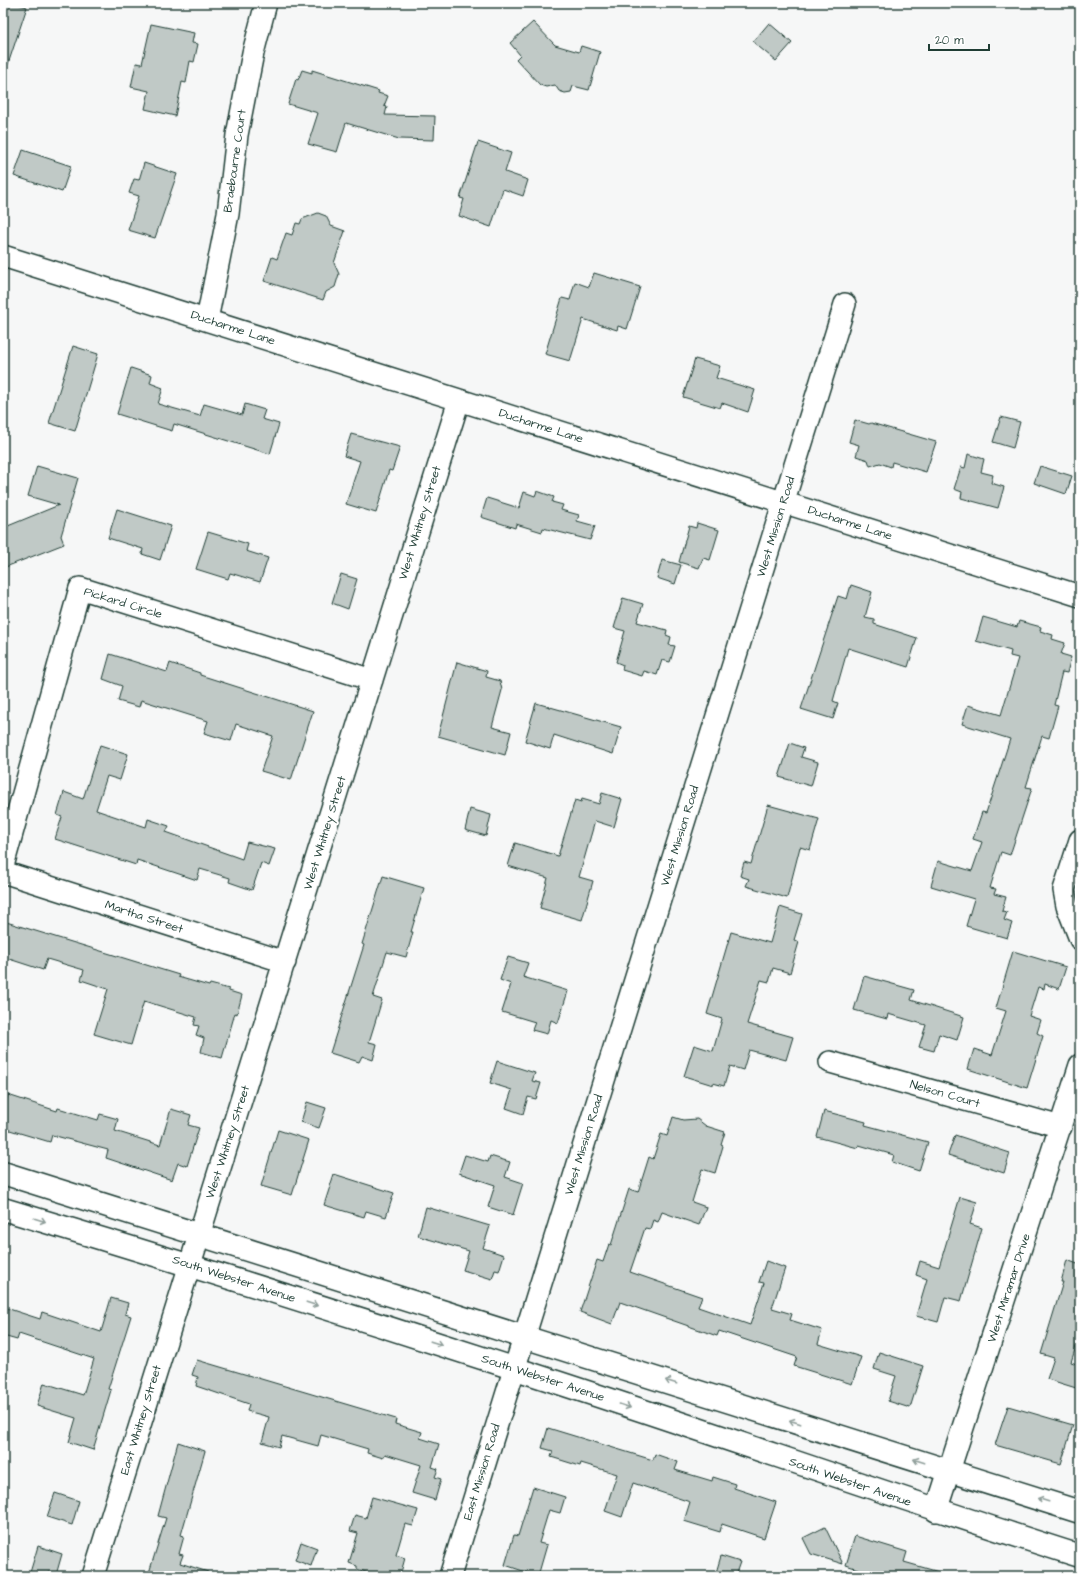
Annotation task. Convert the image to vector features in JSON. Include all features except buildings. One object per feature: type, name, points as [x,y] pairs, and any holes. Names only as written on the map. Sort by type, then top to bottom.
[{"type":"main road","points":[[3,1173],[199,1233],[1080,1512]]},
{"type":"main road","name":"South Webster Avenue","points":[[3,1209],[189,1265],[514,1368],[936,1511],[1080,1556]]},
{"type":"street","name":"Braebourne Court","points":[[207,320],[228,214],[237,135],[253,53],[266,3]]},
{"type":"street","name":"Ducharme Lane","points":[[3,256],[1080,596]]},
{"type":"street","name":"West Mission Road","points":[[514,1368],[845,304]]},
{"type":"street","name":"West Whitney Street","points":[[189,1265],[285,962],[459,400]]},
{"type":"street","name":"Pickard Circle","points":[[3,866],[80,588],[372,680]]},
{"type":"street","points":[[1080,840],[1064,890],[1067,906],[1080,939]]},
{"type":"street","name":"Martha Street","points":[[3,872],[285,962]]},
{"type":"street","name":"Nelson Court","points":[[830,1062],[1061,1126]]},
{"type":"street","name":"West Miramar Drive","points":[[936,1511],[1080,1065]]},
{"type":"street","name":"East Whitney Street","points":[[93,1576],[189,1265]]},
{"type":"street","name":"East Mission Road","points":[[450,1576],[514,1368]]}]
